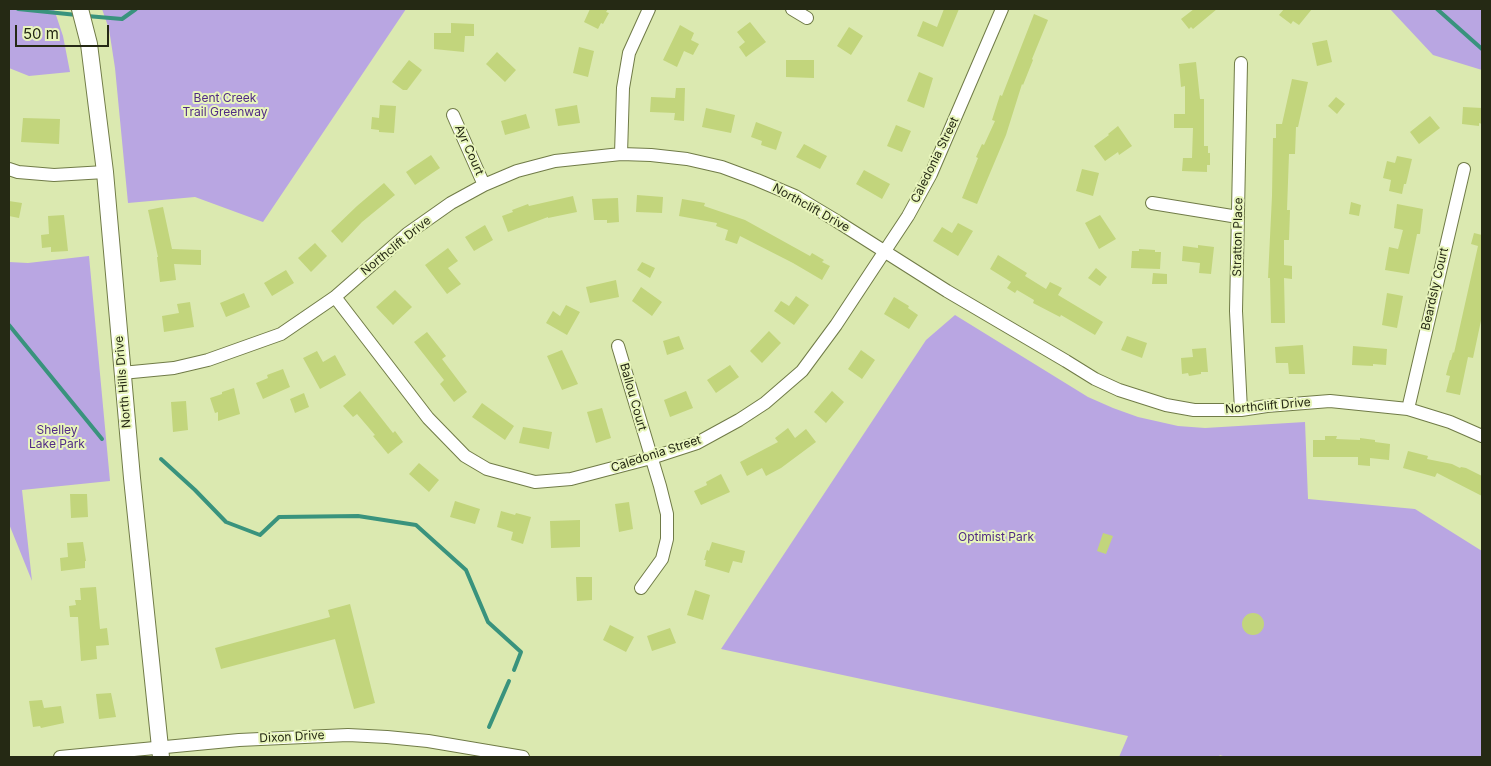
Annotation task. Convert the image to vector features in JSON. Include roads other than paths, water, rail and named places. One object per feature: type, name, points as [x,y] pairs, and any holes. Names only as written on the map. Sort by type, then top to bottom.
[{"type":"main road","name":"North Hills Drive","points":[[80,9],[89,44],[105,172],[122,373],[161,752]]},
{"type":"street","points":[[621,154],[622,88],[629,53],[650,9]]},
{"type":"street","points":[[792,9],[807,18]]},
{"type":"street","name":"Caledonia Street","points":[[335,297],[428,418],[466,456],[487,469],[535,482],[571,479],[651,458],[697,443],[765,403],[802,370],[851,304],[908,216],[931,174],[1002,9]]},
{"type":"street","name":"Stratton Place","points":[[1241,410],[1236,311],[1242,64]]},
{"type":"street","name":"Ayr Court","points":[[453,115],[484,185]]},
{"type":"street","name":"Northclift Drive","points":[[122,373],[174,368],[208,360],[281,334],[335,297],[407,234],[451,203],[484,185],[517,171],[555,161],[621,154],[651,154],[687,159],[722,167],[796,196],[947,291],[1095,380],[1119,390],[1166,405],[1194,410],[1241,410],[1267,406],[1330,402],[1408,409],[1450,422],[1482,436]]},
{"type":"street","points":[[9,169],[18,172],[54,175],[105,172]]},
{"type":"street","name":"Beardsly Court","points":[[1408,409],[1464,169]]},
{"type":"street","points":[[1152,203],[1238,217]]},
{"type":"street","name":"Ballou Court","points":[[618,346],[667,514],[667,539],[662,558],[641,588]]},
{"type":"street","name":"Dixon Drive","points":[[60,757],[161,752],[274,738],[348,736],[428,741],[523,757]]},
{"type":"waterway","points":[[18,9],[77,15]]},
{"type":"waterway","points":[[87,16],[122,19],[136,9]]},
{"type":"waterway","points":[[1437,9],[1482,49]]},
{"type":"waterway","points":[[9,325],[102,439]]},
{"type":"waterway","points":[[161,459],[226,522],[260,535],[279,517],[358,516],[416,525],[466,570],[488,622],[521,652],[514,670]]},
{"type":"waterway","points":[[489,727],[509,681]]},
{"type":"park label","name":"Bent Creek Trail Greenway","points":[[225,105]]},
{"type":"park label","name":"Shelley Lake Park","points":[[57,437]]},
{"type":"park label","name":"Optimist Park","points":[[996,537]]}]
